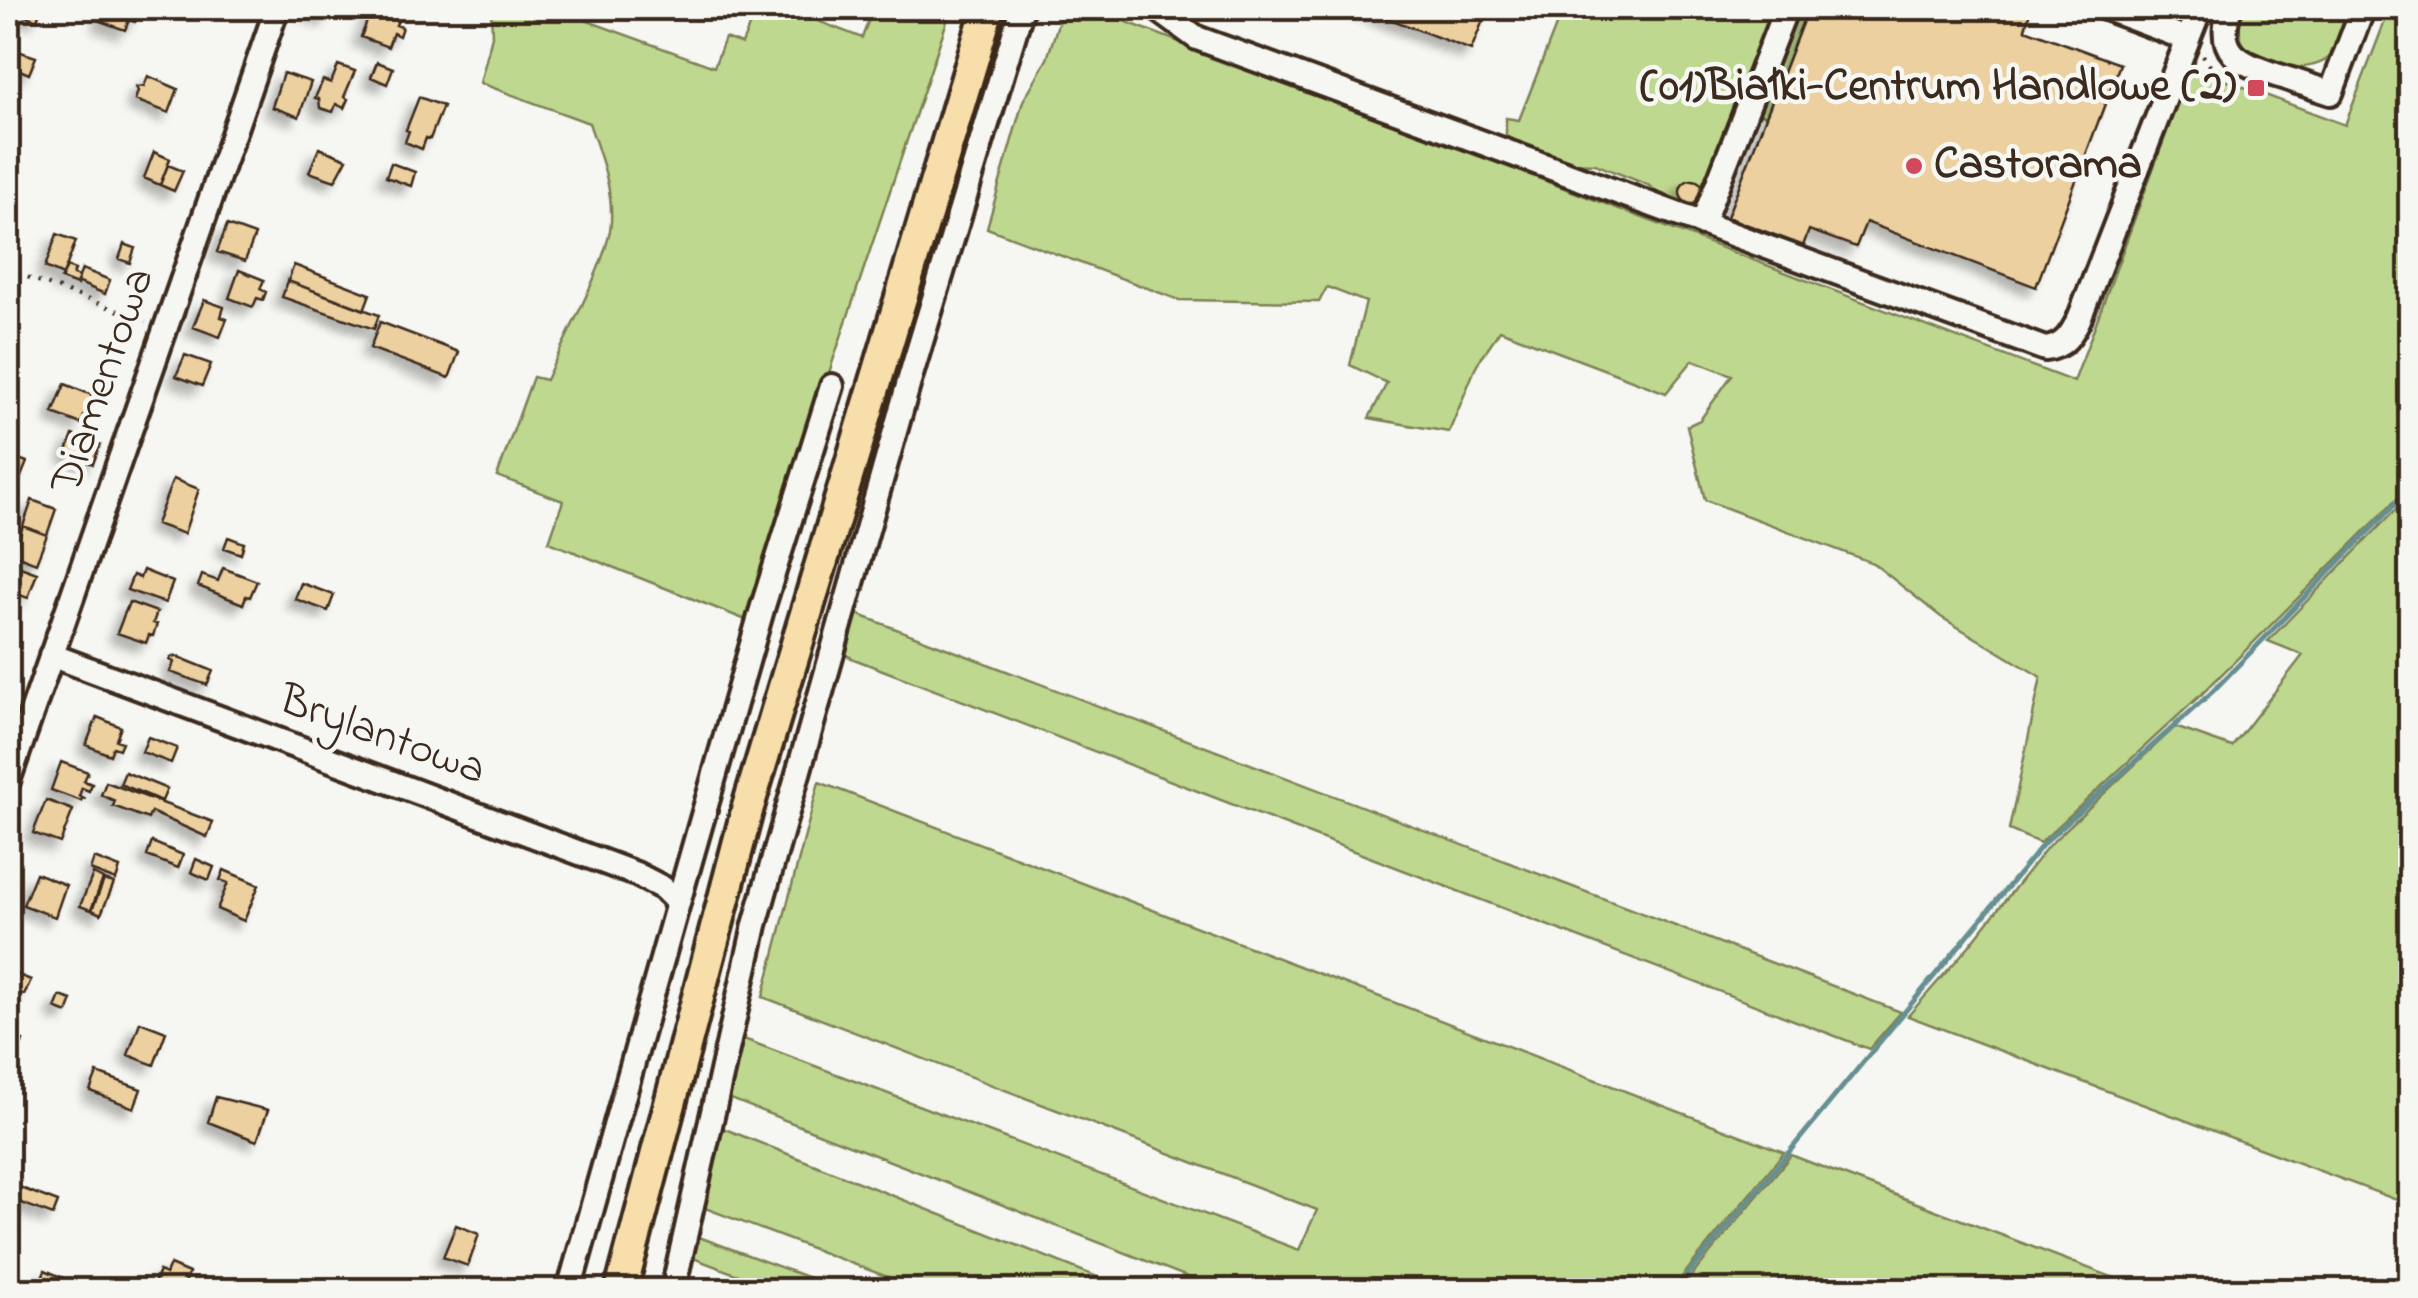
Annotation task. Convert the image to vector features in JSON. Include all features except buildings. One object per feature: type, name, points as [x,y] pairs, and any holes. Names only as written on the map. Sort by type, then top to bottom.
[{"type":"main road","points":[[621,1290],[748,806],[988,8]]},
{"type":"street","name":"Diamentowa","points":[[8,781],[277,8]]},
{"type":"street","points":[[673,1290],[755,925],[911,375],[1022,8]]},
{"type":"street","points":[[1702,224],[1786,8]]},
{"type":"street","points":[[2104,8],[2145,15],[2187,39]]},
{"type":"street","points":[[1164,14],[1197,38],[2035,348],[2055,348],[2069,338],[2086,302],[2200,8]]},
{"type":"street","points":[[2230,8],[2223,27],[2229,50],[2240,62],[2331,93],[2363,8]]},
{"type":"street","points":[[569,1290],[763,606],[832,386]]},
{"type":"street","name":"Brylantowa","points":[[50,655],[636,874],[664,888],[678,904]]},
{"type":"path","points":[[8,270],[165,328]]},
{"type":"green space","points":[[491,8],[552,8],[714,67],[725,38],[742,44],[755,12],[745,8],[784,8],[862,38],[873,8],[921,8],[948,18],[746,620],[549,542],[563,501],[497,476],[533,377],[546,380],[594,278],[608,238],[611,209],[605,171],[589,123],[480,83],[492,36]]},
{"type":"green space","points":[[1063,8],[1090,8],[2074,382],[2191,67],[2345,125],[2390,8],[2410,8],[2410,486],[2205,691],[2040,843],[2009,830],[2041,677],[1941,617],[1873,563],[1705,500],[1687,426],[1700,420],[1732,375],[1693,360],[1666,393],[1500,330],[1477,364],[1449,432],[1369,418],[1387,383],[1350,365],[1366,302],[1327,287],[1319,302],[1179,300],[987,228],[1023,101],[1047,59]]},
{"type":"green space","points":[[1563,8],[1779,8],[1698,209],[1671,203],[1648,185],[1595,164],[1569,163],[1506,136],[1506,118],[1519,120]]},
{"type":"green space","points":[[1792,8],[1808,8],[1766,116],[1752,111]]},
{"type":"green space","points":[[2242,8],[2352,8],[2343,36],[2326,60],[2285,67],[2247,49],[2240,35]]},
{"type":"green space","points":[[2410,495],[2410,1205],[1908,1016],[2048,846],[2175,727],[2232,747],[2303,655],[2268,641]]},
{"type":"green space","points":[[849,611],[1901,1012],[1869,1049],[854,659],[837,651]]},
{"type":"green space","points":[[819,782],[1784,1152],[1671,1290],[1221,1290],[723,1096],[736,1036],[1299,1250],[1317,1210],[763,997]]},
{"type":"green space","points":[[715,1125],[1130,1290],[922,1290],[697,1205]]},
{"type":"green space","points":[[1791,1155],[1814,1164],[2146,1290],[1680,1290]]},
{"type":"green space","points":[[699,1237],[842,1290],[778,1290],[693,1258]]},
{"type":"waterway","points":[[1675,1290],[2044,843],[2211,693],[2410,489]]},
{"type":"place","name":"(01)Białki-Centrum Handlowe (2)","points":[[2256,88]]},
{"type":"place","name":"Castorama","points":[[1914,166]]}]
